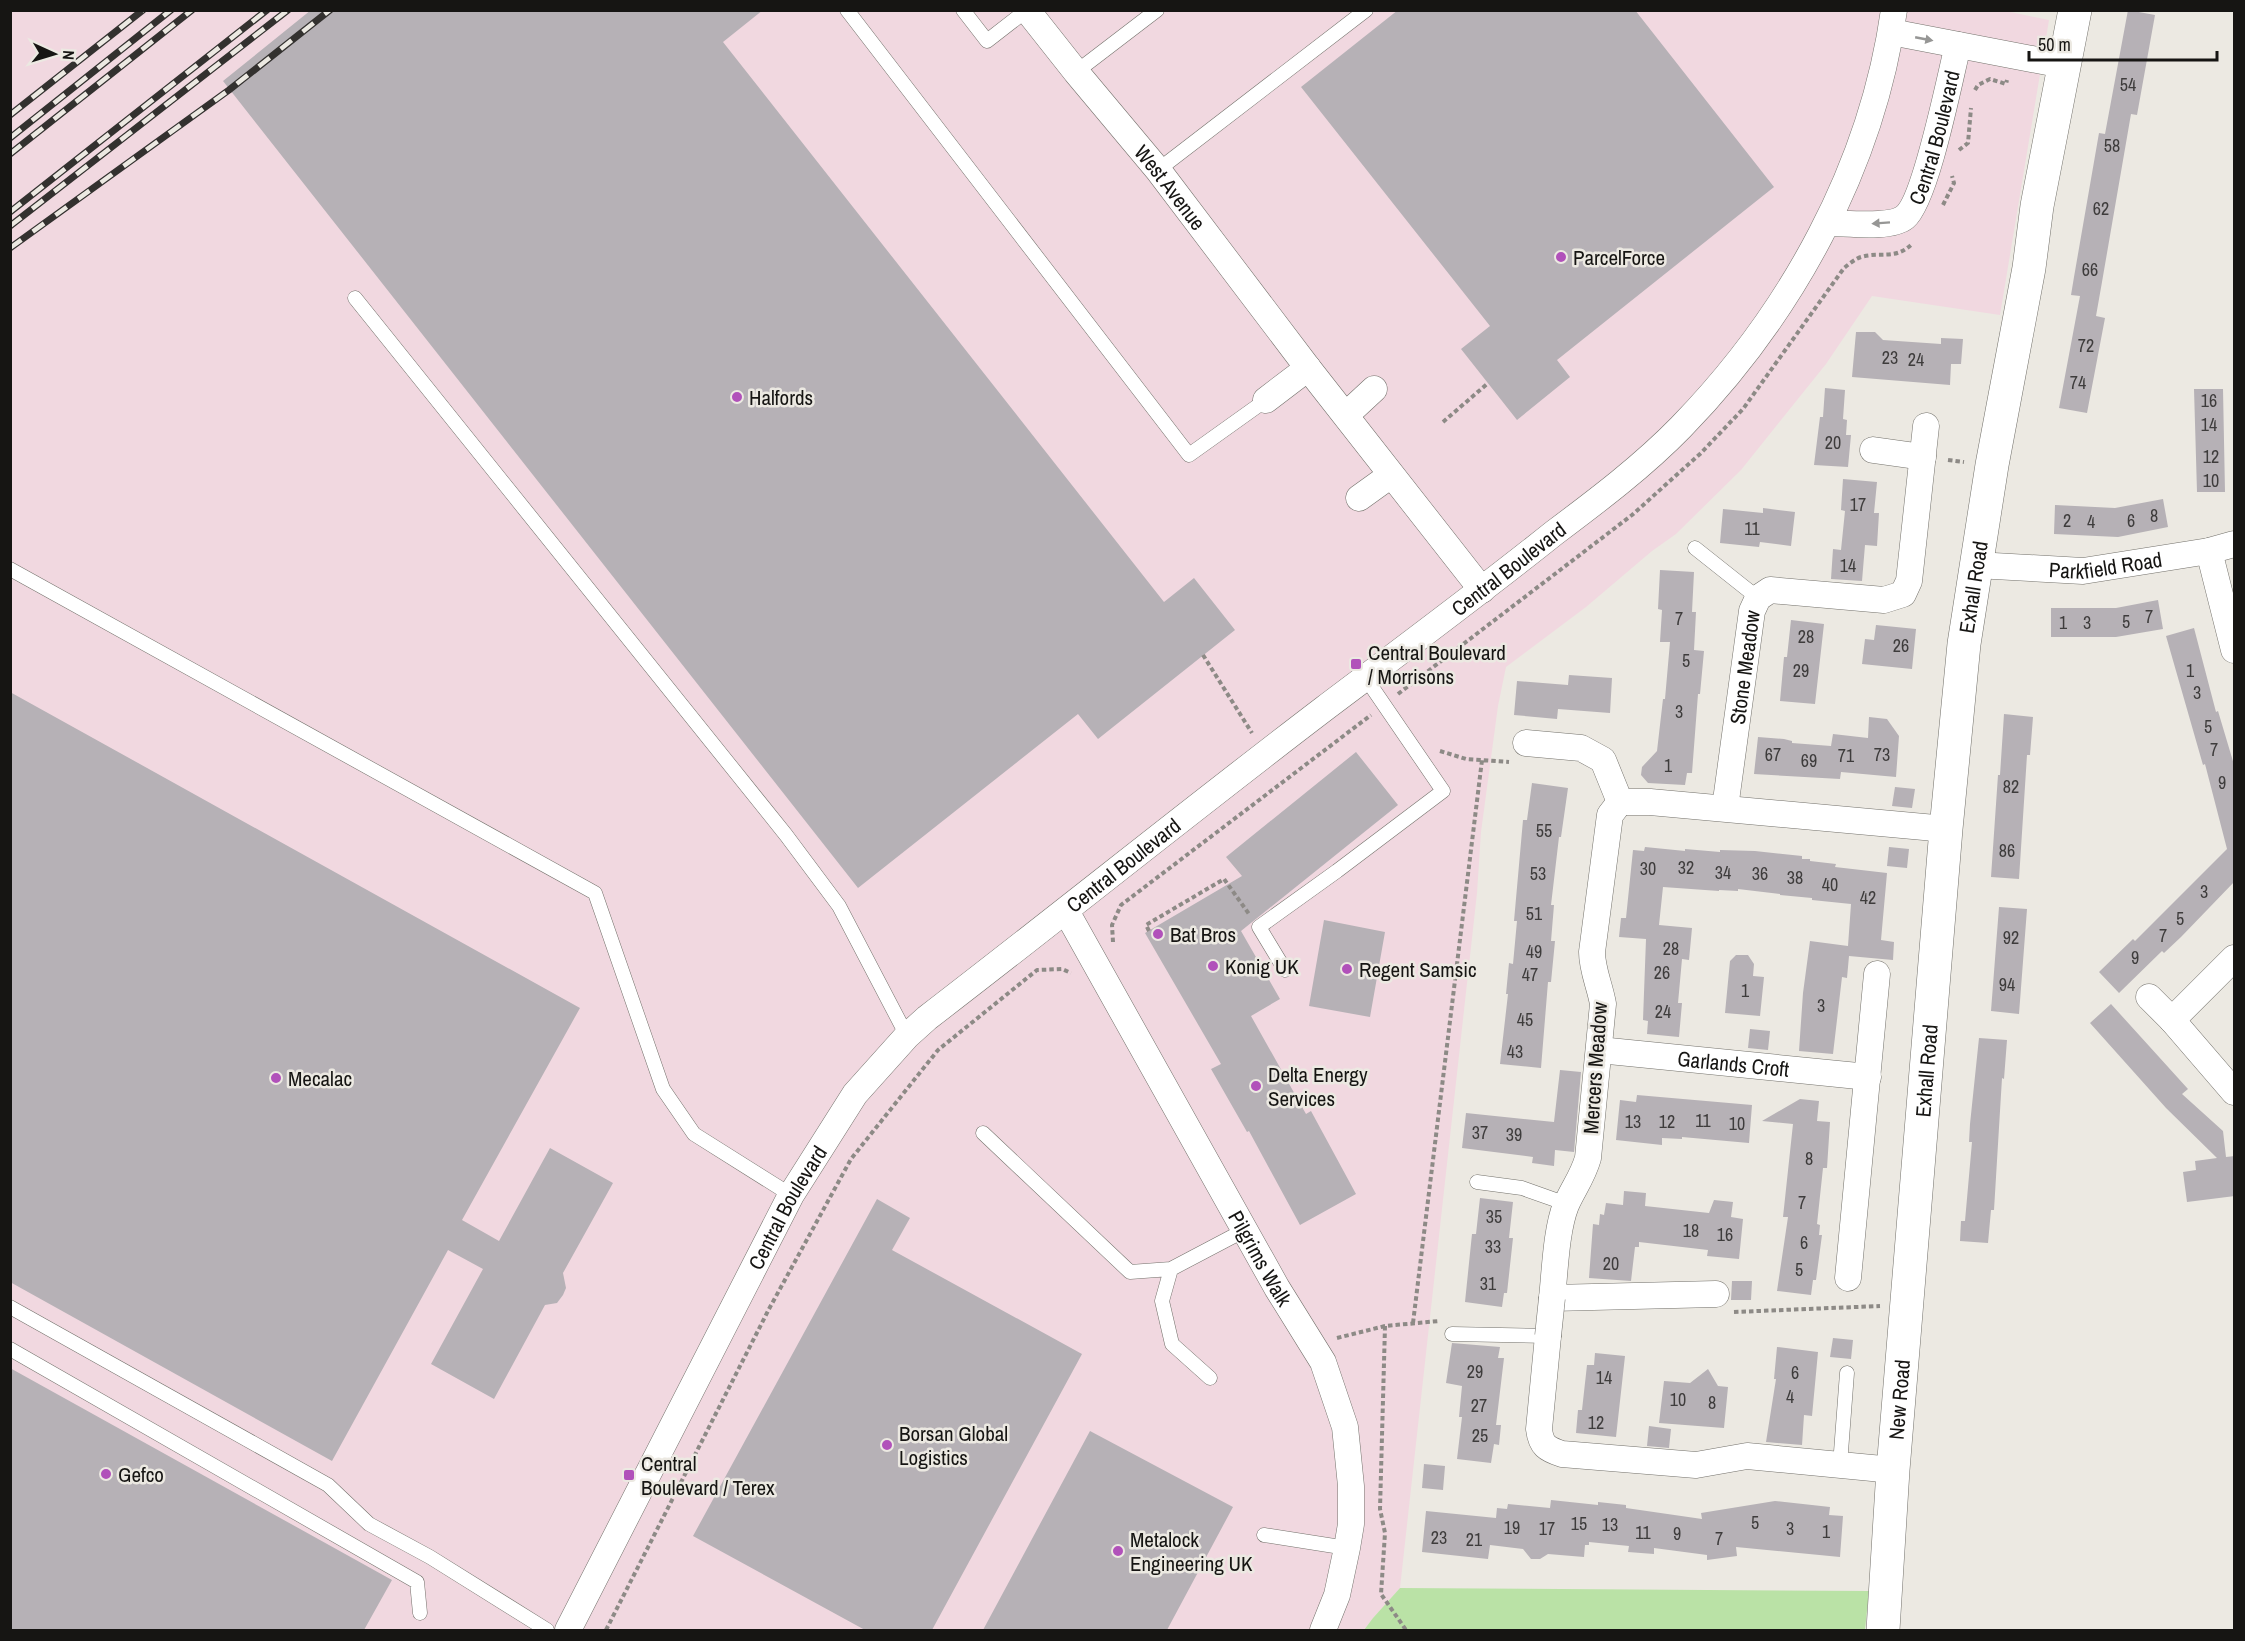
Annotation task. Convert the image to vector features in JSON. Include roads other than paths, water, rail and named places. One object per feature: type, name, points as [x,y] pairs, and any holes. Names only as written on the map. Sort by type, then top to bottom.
[{"type":"street","name":"West Avenue","points":[[1027,10],[1158,170],[1308,368],[1482,590]]},
{"type":"street","name":"Exhall Road","points":[[1918,1170],[1946,829],[1964,644],[1992,465],[2029,268],[2037,206],[2075,10]]},
{"type":"street","name":"Central Boulevard","points":[[568,1630],[791,1195],[855,1094],[907,1036],[927,1018],[1365,677],[1482,590],[1614,487],[1681,428],[1744,355],[1803,270],[1828,223],[1860,147],[1892,21],[1958,45],[1932,153],[1914,204],[1905,217],[1887,224],[1828,223]]},
{"type":"street","points":[[1958,45],[2063,65]]},
{"type":"street","points":[[1266,400],[1308,368]]},
{"type":"street","points":[[1346,415],[1374,388]]},
{"type":"street","name":"Stone Meadow","points":[[1725,808],[1752,611],[1758,598],[1770,590],[1884,600],[1903,594],[1909,581],[1926,426]]},
{"type":"street","points":[[1873,450],[1923,457]]},
{"type":"street","points":[[1359,498],[1391,475]]},
{"type":"street","name":"Parkfield Road","points":[[1976,565],[2083,571],[2209,551],[2235,544]]},
{"type":"street","points":[[2209,551],[2235,650]]},
{"type":"street","points":[[1520,752],[1581,748],[1604,760],[1620,802],[1725,808],[1946,829]]},
{"type":"street","name":"Mercers Meadow","points":[[1620,802],[1610,815],[1592,952],[1592,964],[1603,1004],[1588,1158],[1584,1173],[1562,1218],[1539,1430],[1541,1442],[1548,1450],[1562,1454],[1696,1466],[1746,1456],[1893,1470]]},
{"type":"street","name":"Pilgrims Walk","points":[[1066,911],[1245,1230],[1323,1362],[1345,1427],[1351,1486],[1351,1524],[1347,1548],[1337,1595],[1323,1630]]},
{"type":"street","points":[[2172,1020],[2235,958]]},
{"type":"street","points":[[1848,1278],[1877,974]]},
{"type":"street","points":[[2149,997],[2235,1092]]},
{"type":"street","name":"Garlands Croft","points":[[1599,1050],[1868,1077]]},
{"type":"street","name":"New Road","points":[[1883,1630],[1893,1470],[1918,1170]]},
{"type":"street","points":[[1552,1298],[1716,1294]]},
{"type":"lane","points":[[847,10],[1189,455],[1266,400]]},
{"type":"lane","points":[[963,10],[987,41],[1027,10]]},
{"type":"lane","points":[[1076,72],[1157,10]]},
{"type":"lane","points":[[1158,170],[1366,10]]},
{"type":"lane","points":[[355,298],[786,835],[833,897],[907,1036]]},
{"type":"lane","points":[[1695,548],[1758,598]]},
{"type":"lane","points":[[10,569],[595,893],[663,1089],[694,1134],[791,1195]]},
{"type":"lane","points":[[1285,969],[1258,927],[1443,791],[1365,677]]},
{"type":"lane","points":[[983,1133],[1130,1272],[1171,1269],[1245,1230]]},
{"type":"lane","points":[[1477,1182],[1522,1188],[1567,1204]]},
{"type":"lane","points":[[1171,1269],[1162,1300],[1172,1344],[1210,1378]]},
{"type":"lane","points":[[10,1307],[328,1485],[369,1524],[430,1557],[548,1630]]},
{"type":"lane","points":[[1452,1334],[1548,1336]]},
{"type":"lane","points":[[10,1349],[417,1582],[420,1612]]},
{"type":"lane","points":[[1840,1464],[1847,1373]]},
{"type":"lane","points":[[1264,1535],[1347,1548]]},
{"type":"railway","points":[[10,115],[143,10]]},
{"type":"railway","points":[[10,138],[171,10]]},
{"type":"railway","points":[[10,154],[192,10]]},
{"type":"railway","points":[[10,212],[267,10]]},
{"type":"railway","points":[[10,226],[288,10]]},
{"type":"railway","points":[[10,248],[229,90],[330,10]]},
{"type":"place","name":"ParcelForce","points":[[1561,257]]},
{"type":"place","name":"Halfords","points":[[737,397]]},
{"type":"place","name":"Central Boulevard / Morrisons","points":[[1356,664]]},
{"type":"place","name":"Bat Bros","points":[[1158,934]]},
{"type":"place","name":"Konig UK","points":[[1213,966]]},
{"type":"place","name":"Regent Samsic","points":[[1347,969]]},
{"type":"place","name":"Mecalac","points":[[276,1078]]},
{"type":"place","name":"Delta Energy Services","points":[[1256,1086]]},
{"type":"place","name":"Borsan Global Logistics","points":[[887,1445]]},
{"type":"place","name":"Gefco","points":[[106,1474]]},
{"type":"place","name":"Central Boulevard / Terex","points":[[629,1475]]},
{"type":"place","name":"Metalock Engineering UK","points":[[1118,1551]]}]
